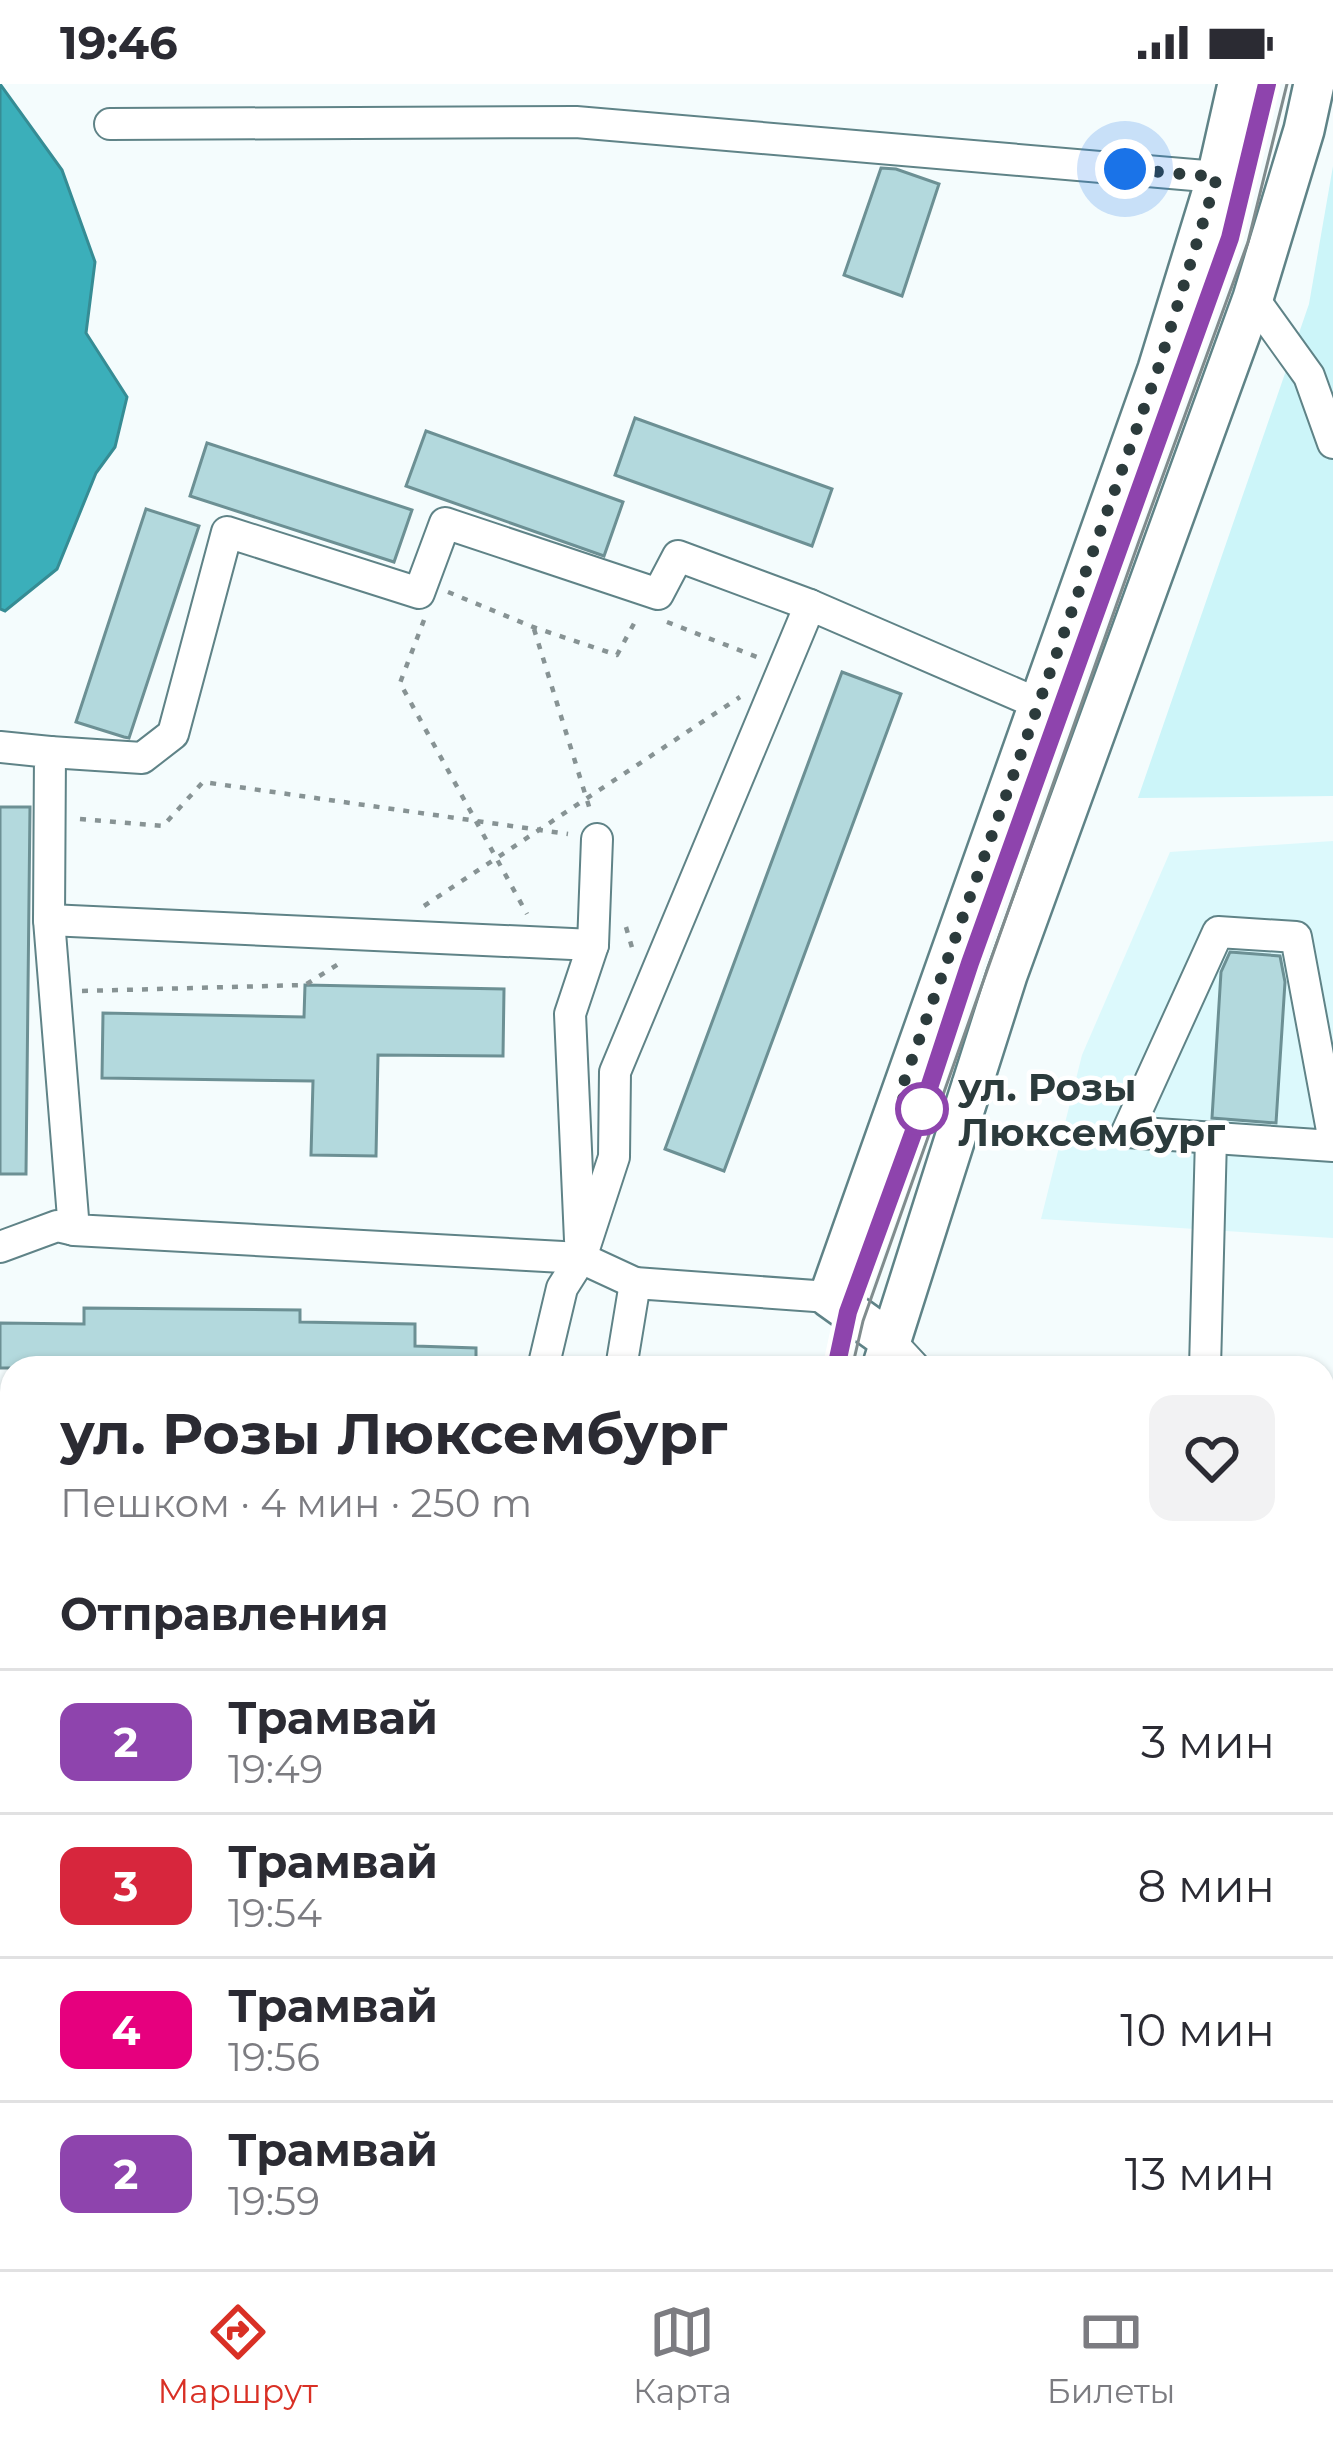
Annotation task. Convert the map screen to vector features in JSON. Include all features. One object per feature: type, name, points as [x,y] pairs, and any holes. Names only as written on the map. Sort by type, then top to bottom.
[{"type":"main road","points":[[892,1356],[829,1297],[1158,369],[1217,177],[1238,84]]},
{"type":"main road","points":[[896,1356],[1007,975],[1252,298],[1315,84]]},
{"type":"street","points":[[110,124],[576,122],[1217,177]]},
{"type":"street","points":[[1252,298],[1309,376],[1333,443]]},
{"type":"street","points":[[0,747],[142,758],[172,734],[227,532],[419,592],[445,524],[658,594],[678,556],[810,605],[1039,704]]},
{"type":"street","points":[[546,1356],[562,1288],[581,1258],[614,1157],[615,1072],[810,605]]},
{"type":"street","points":[[50,752],[49,920],[74,1230]]},
{"type":"street","points":[[581,1258],[570,1014],[592,945],[597,839]]},
{"type":"street","points":[[49,920],[592,945]]},
{"type":"street","points":[[1333,1136],[1296,937],[1218,932],[1127,1132],[1333,1146]]},
{"type":"street","points":[[1205,1356],[1210,1138]]},
{"type":"street","points":[[0,1247],[57,1226],[581,1258],[635,1283],[829,1297]]},
{"type":"street","points":[[623,1356],[635,1283]]},
{"type":"path","points":[[437,588],[617,655],[641,611]]},
{"type":"path","points":[[429,607],[400,683],[543,943]]},
{"type":"path","points":[[661,619],[784,668]]},
{"type":"path","points":[[54,991],[305,986],[784,668]]},
{"type":"path","points":[[50,817],[163,826],[203,782],[597,839]]},
{"type":"shaded area","points":[[1333,166],[1333,796],[1138,798],[1309,304]]},
{"type":"shaded area","points":[[1333,841],[1333,1238],[1041,1219],[1082,1055],[1170,852]]},
{"type":"water","points":[[0,84],[62,170],[95,262],[86,333],[127,397],[115,447],[96,473],[57,569],[5,611],[0,609]]},
{"type":"building","points":[[881,168],[939,184],[902,296],[844,275]]},
{"type":"building","points":[[635,418],[832,489],[812,546],[615,475]]},
{"type":"building","points":[[426,431],[623,502],[604,556],[406,486]]},
{"type":"building","points":[[207,443],[412,510],[394,562],[190,496]]},
{"type":"building","points":[[146,509],[199,526],[129,738],[76,722]]},
{"type":"building","points":[[842,672],[901,694],[724,1171],[665,1149]]},
{"type":"building","points":[[0,807],[30,807],[26,1174],[0,1174]]},
{"type":"building","points":[[1230,952],[1280,956],[1285,982],[1276,1123],[1212,1118],[1221,972]]},
{"type":"building","points":[[305,985],[504,989],[503,1056],[378,1055],[376,1156],[311,1155],[313,1081],[102,1078],[103,1013],[304,1017]]},
{"type":"building","points":[[84,1308],[300,1310],[300,1322],[415,1324],[415,1346],[476,1348],[476,1356],[0,1356],[0,1323],[84,1324]]},
{"type":"tram line","points":[[1219,270],[1267,84]]},
{"type":"tram line","name":"2","points":[[839,1356],[848,1312],[970,963],[1230,238],[1267,84]]},
{"type":"tram line","points":[[855,1356],[863,1321],[1248,242],[1287,84]]},
{"type":"place","name":"ул. Розы Люксембург","points":[[922,1109]]},
{"type":"route","points":[[922,1109],[899,1096],[1158,369],[1217,177],[1125,169]]}]
